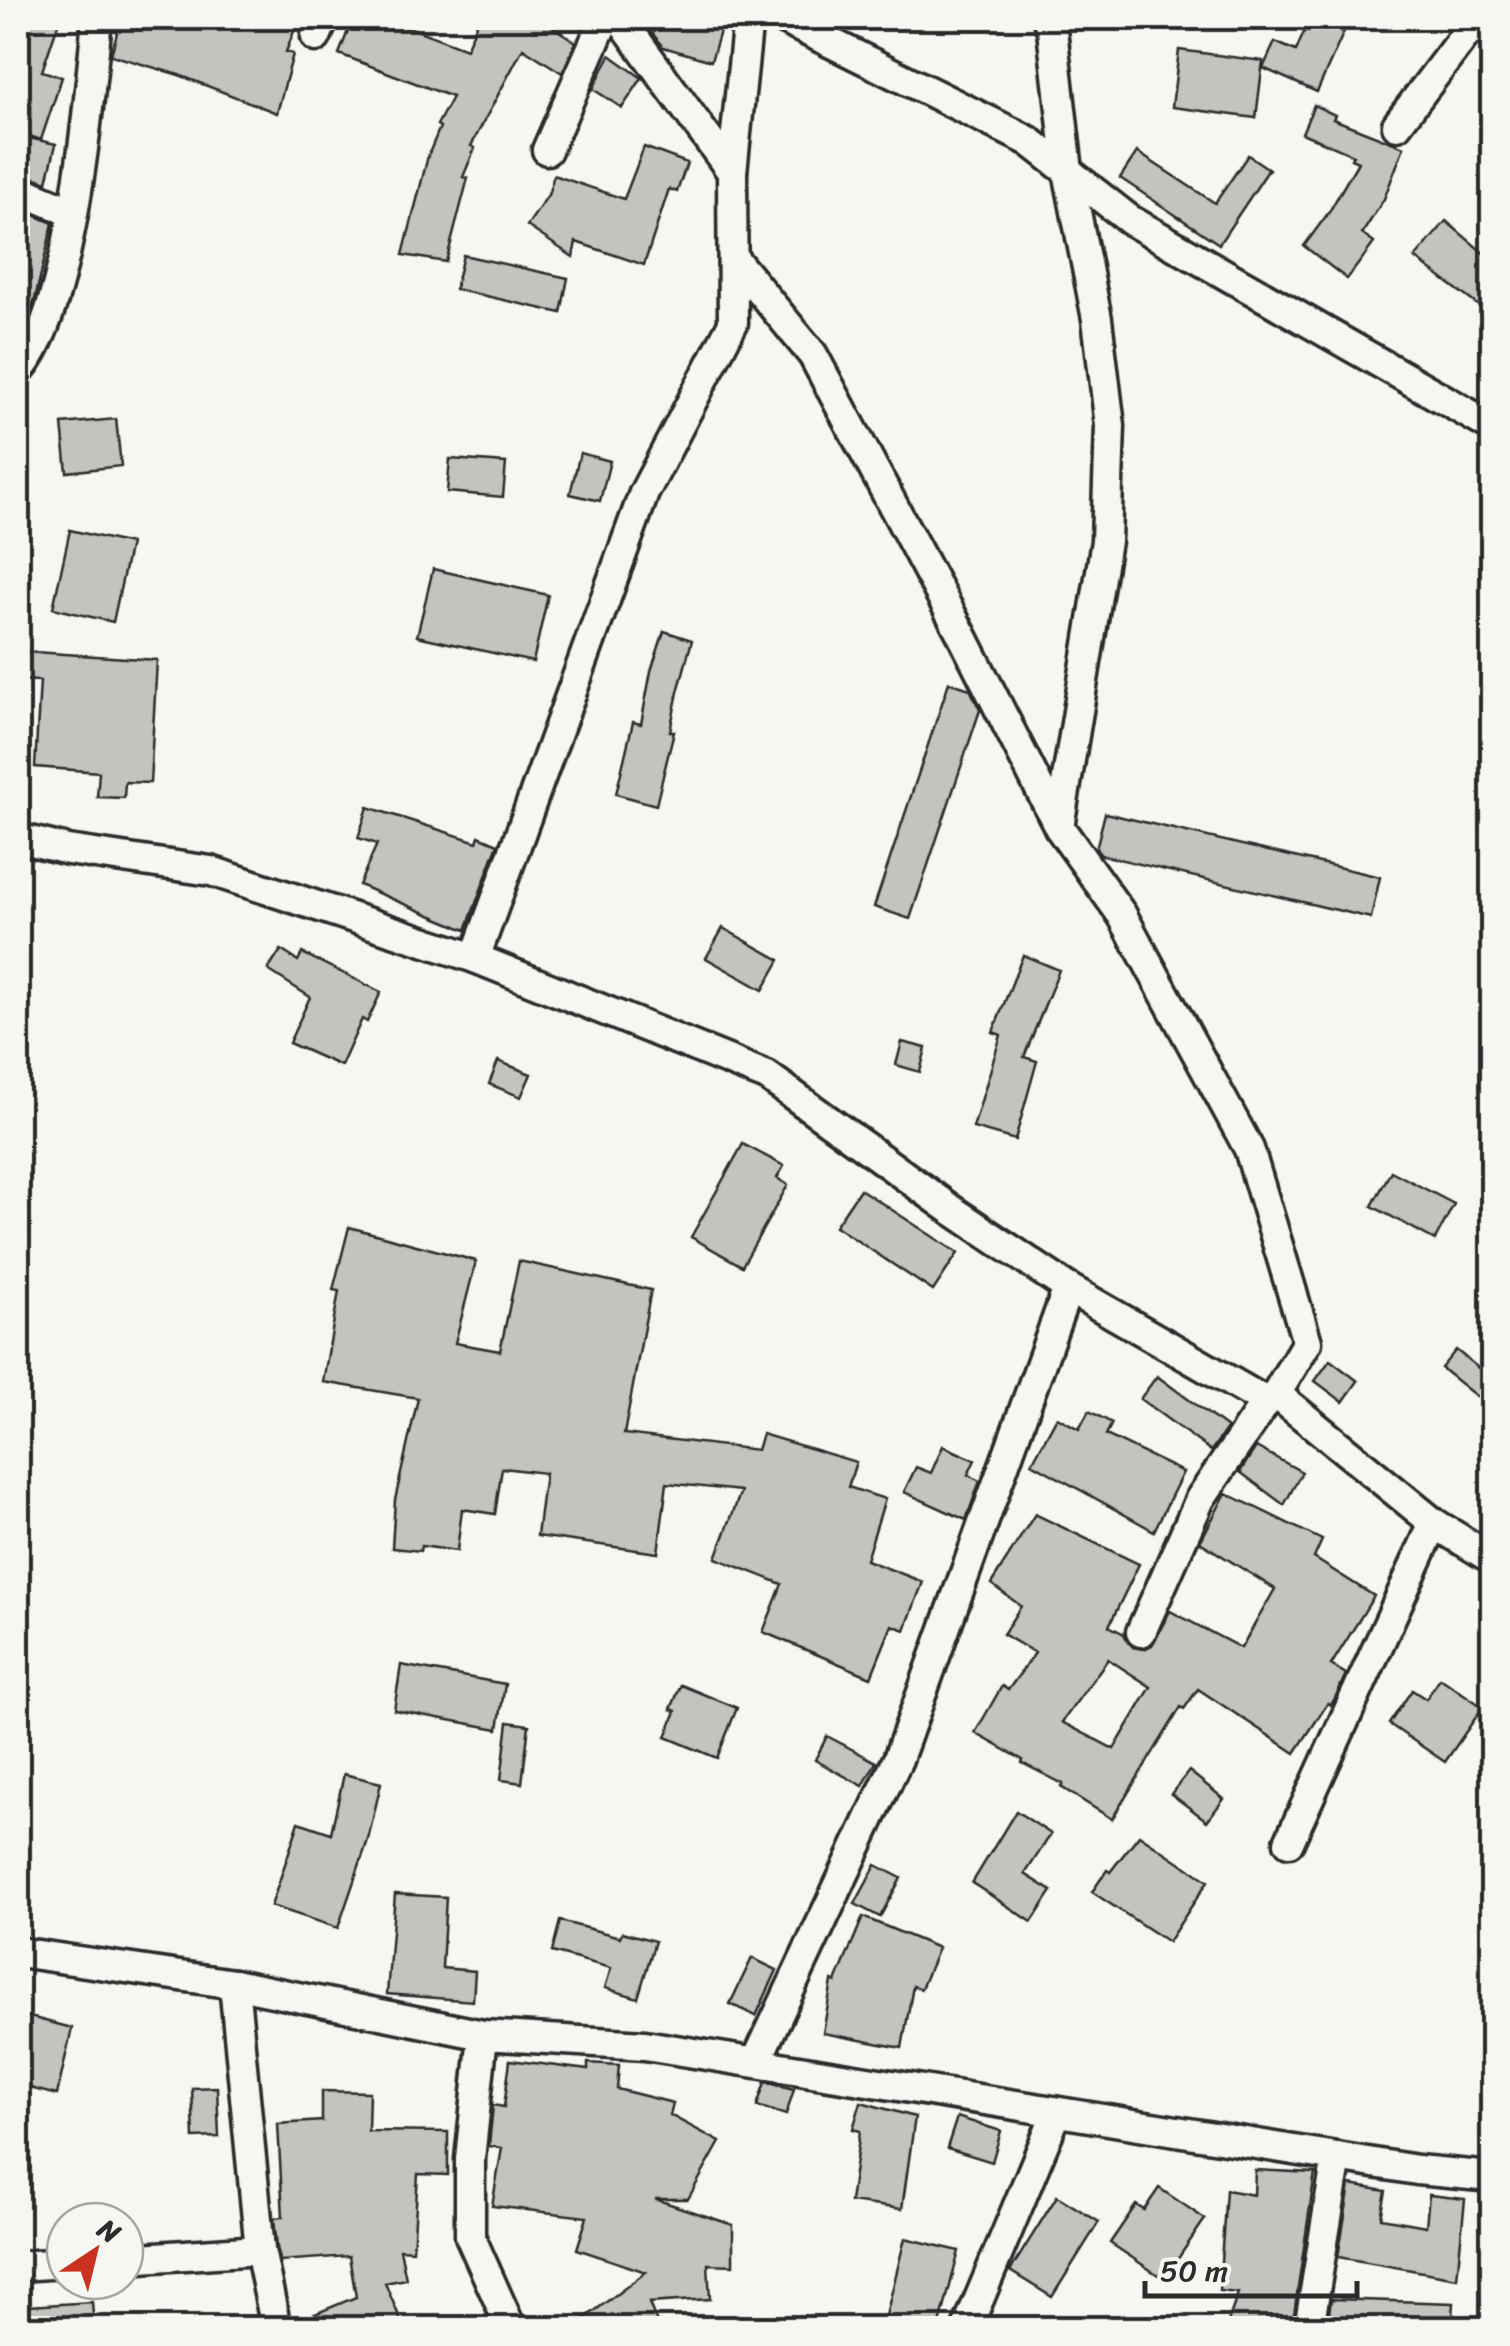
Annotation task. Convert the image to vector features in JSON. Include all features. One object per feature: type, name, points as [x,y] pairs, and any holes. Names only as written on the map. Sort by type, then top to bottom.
[{"type":"street","points":[[18,371],[32,357],[65,254],[91,94],[97,18]]},
{"type":"street","points":[[547,150],[606,18]]},
{"type":"street","points":[[620,18],[732,172]]},
{"type":"street","points":[[476,958],[644,493],[734,323],[732,172],[748,18]]},
{"type":"street","points":[[781,18],[1030,141],[1130,220],[1492,427]]},
{"type":"street","points":[[1047,18],[1052,30],[1068,171],[1097,318],[1110,426],[1106,541],[1059,828]]},
{"type":"street","points":[[1397,125],[1474,23],[1492,35]]},
{"type":"street","points":[[18,188],[72,212]]},
{"type":"street","points":[[733,258],[813,355],[962,633],[1059,828],[1122,914],[1250,1149],[1307,1342],[1200,1500],[1141,1632]]},
{"type":"street","points":[[18,838],[68,850],[210,871],[476,958],[767,1076],[1068,1288],[1271,1398],[1434,1523],[1492,1558]]},
{"type":"street","points":[[756,2062],[898,1759],[1068,1288]]},
{"type":"street","points":[[1289,1842],[1434,1523]]},
{"type":"street","points":[[18,1952],[234,1984],[484,2035],[645,2045],[1417,2170],[1492,2177]]},
{"type":"street","points":[[234,1984],[260,2250],[276,2328]]},
{"type":"street","points":[[484,2035],[470,2160],[470,2236],[511,2328]]},
{"type":"street","points":[[967,2328],[1057,2112]]},
{"type":"street","points":[[1309,2328],[1337,2157]]},
{"type":"street","points":[[145,2258],[260,2250]]},
{"type":"street","points":[[18,2268],[45,2265]]},
{"type":"building","points":[[21,18],[60,18],[42,71],[62,77],[41,140],[18,132]]},
{"type":"building","points":[[121,18],[299,18],[286,52],[293,54],[277,113],[179,75],[111,55]]},
{"type":"building","points":[[353,18],[385,18],[466,49],[479,18],[539,18],[576,42],[562,73],[523,48],[471,146],[475,148],[463,177],[468,178],[446,262],[403,255],[428,156],[440,127],[437,125],[452,97],[339,54]]},
{"type":"building","points":[[658,18],[724,18],[711,61],[663,47],[653,34]]},
{"type":"building","points":[[1310,18],[1350,18],[1317,92],[1263,68],[1275,42],[1296,51]]},
{"type":"building","points":[[1179,50],[1263,61],[1256,118],[1172,107]]},
{"type":"building","points":[[610,55],[642,78],[622,108],[593,89]]},
{"type":"building","points":[[1314,105],[1335,115],[1333,119],[1404,147],[1384,199],[1362,234],[1374,243],[1347,279],[1304,246],[1358,162],[1351,159],[1353,155],[1302,133]]},
{"type":"building","points":[[24,137],[56,144],[47,182],[18,172]]},
{"type":"building","points":[[644,147],[687,163],[677,192],[669,189],[644,265],[576,242],[573,257],[527,226],[548,195],[554,175],[624,199]]},
{"type":"building","points":[[1137,152],[1215,203],[1248,155],[1269,169],[1219,244],[1120,178]]},
{"type":"building","points":[[18,208],[53,223],[35,299],[18,340]]},
{"type":"building","points":[[1446,221],[1492,260],[1492,316],[1415,258]]},
{"type":"building","points":[[463,255],[568,278],[561,313],[455,289]]},
{"type":"building","points":[[116,419],[121,466],[67,472],[62,424]]},
{"type":"building","points":[[580,453],[610,461],[600,501],[570,494]]},
{"type":"building","points":[[450,459],[506,463],[503,497],[447,492]]},
{"type":"building","points":[[70,530],[130,544],[113,622],[53,608]]},
{"type":"building","points":[[433,569],[548,595],[533,662],[417,636]]},
{"type":"building","points":[[664,631],[692,640],[656,805],[616,794],[633,722],[641,724],[651,671]]},
{"type":"building","points":[[18,651],[157,660],[150,783],[125,782],[124,798],[97,797],[99,772],[35,767],[40,681],[18,680]]},
{"type":"building","points":[[949,682],[970,689],[980,710],[910,919],[874,907]]},
{"type":"building","points":[[368,807],[477,842],[479,836],[498,844],[466,930],[359,885],[377,844],[358,838]]},
{"type":"building","points":[[1105,813],[1380,877],[1371,918],[1101,855],[1096,849]]},
{"type":"building","points":[[723,928],[780,960],[763,990],[706,958]]},
{"type":"building","points":[[281,950],[298,961],[302,953],[381,992],[367,1022],[362,1019],[341,1066],[289,1043],[310,997],[268,970]]},
{"type":"building","points":[[1023,955],[1059,970],[1024,1057],[1037,1061],[1015,1140],[973,1128],[1001,1035],[993,1032]]},
{"type":"building","points":[[902,1042],[926,1048],[920,1072],[896,1065]]},
{"type":"building","points":[[498,1061],[531,1074],[521,1097],[489,1084]]},
{"type":"building","points":[[743,1144],[784,1166],[777,1178],[788,1185],[742,1266],[691,1237]]},
{"type":"building","points":[[1391,1171],[1454,1204],[1435,1240],[1372,1206]]},
{"type":"building","points":[[860,1189],[958,1253],[933,1291],[835,1226]]},
{"type":"building","points":[[349,1227],[476,1261],[455,1343],[500,1351],[519,1261],[651,1290],[624,1434],[757,1450],[762,1434],[856,1462],[848,1487],[885,1499],[866,1560],[923,1582],[905,1630],[892,1625],[871,1677],[763,1632],[782,1584],[716,1558],[741,1491],[667,1483],[658,1553],[537,1536],[545,1473],[502,1468],[495,1514],[462,1509],[457,1551],[421,1546],[420,1551],[392,1548],[395,1500],[418,1398],[323,1382],[339,1291],[333,1290]]},
{"type":"building","points":[[1456,1350],[1492,1379],[1492,1409],[1441,1368]]},
{"type":"building","points":[[1330,1360],[1358,1381],[1343,1402],[1315,1381]]},
{"type":"building","points":[[1157,1376],[1227,1428],[1211,1451],[1140,1399]]},
{"type":"building","points":[[1089,1411],[1112,1423],[1106,1435],[1183,1472],[1154,1531],[1032,1463],[1057,1417],[1079,1429]]},
{"type":"building","points":[[943,1446],[975,1460],[968,1475],[980,1481],[966,1520],[904,1492],[916,1467],[931,1473]]},
{"type":"building","points":[[1256,1447],[1302,1472],[1284,1505],[1240,1472]]},
{"type":"building","points":[[1226,1493],[1322,1540],[1314,1558],[1374,1596],[1331,1665],[1346,1674],[1335,1698],[1295,1753],[1198,1689],[1184,1709],[1181,1707],[1112,1819],[1061,1787],[1063,1784],[975,1733],[1002,1686],[1008,1690],[1035,1653],[1003,1634],[1021,1606],[991,1584],[1035,1514],[1139,1564],[1109,1626],[1124,1634],[1133,1647],[1144,1649],[1152,1645],[1170,1611],[1241,1648],[1275,1589],[1200,1542]],"holes":[[[1108,1659],[1151,1687],[1114,1749],[1062,1722]]]},
{"type":"building","points":[[401,1665],[505,1684],[498,1729],[394,1710]]},
{"type":"building","points":[[1440,1678],[1483,1707],[1445,1762],[1389,1724],[1412,1690],[1426,1699]]},
{"type":"building","points":[[681,1685],[737,1708],[717,1758],[666,1737]]},
{"type":"building","points":[[508,1722],[529,1725],[522,1783],[501,1780]]},
{"type":"building","points":[[827,1736],[876,1762],[863,1786],[815,1760]]},
{"type":"building","points":[[1189,1771],[1224,1799],[1207,1821],[1171,1794]]},
{"type":"building","points":[[344,1774],[381,1783],[368,1840],[338,1928],[271,1906],[299,1822],[331,1833]]},
{"type":"building","points":[[1016,1811],[1051,1834],[1025,1874],[1052,1891],[1032,1922],[972,1883]]},
{"type":"building","points":[[1139,1835],[1208,1881],[1168,1942],[1092,1892]]},
{"type":"building","points":[[876,1865],[901,1878],[880,1917],[855,1904]]},
{"type":"building","points":[[395,1894],[446,1897],[442,1968],[475,1971],[473,2001],[387,1994]]},
{"type":"building","points":[[863,1917],[938,1948],[921,1989],[913,1986],[902,2048],[823,2033],[832,1981],[836,1982]]},
{"type":"building","points":[[560,1921],[620,1937],[622,1932],[655,1941],[638,1998],[605,1988],[611,1968],[552,1952]]},
{"type":"building","points":[[752,1958],[777,1970],[756,2016],[730,2004]]},
{"type":"building","points":[[18,2014],[72,2028],[57,2095],[18,2085]]},
{"type":"building","points":[[510,2060],[588,2070],[588,2063],[619,2065],[617,2089],[673,2103],[670,2115],[720,2142],[688,2199],[655,2199],[733,2225],[733,2265],[708,2264],[710,2299],[649,2303],[659,2328],[572,2328],[646,2272],[577,2249],[587,2217],[492,2206],[502,2148],[489,2146],[493,2105],[504,2107]]},
{"type":"building","points":[[765,2082],[794,2089],[786,2115],[757,2106]]},
{"type":"building","points":[[217,2087],[219,2137],[194,2138],[192,2088]]},
{"type":"building","points":[[322,2091],[369,2092],[368,2131],[448,2132],[448,2175],[418,2174],[413,2250],[400,2249],[406,2279],[385,2283],[404,2328],[293,2328],[293,2323],[356,2297],[349,2256],[280,2261],[277,2247],[274,2218],[283,2217],[278,2124],[322,2121]]},
{"type":"building","points":[[861,2102],[915,2117],[902,2209],[850,2202],[860,2131],[853,2129]]},
{"type":"building","points":[[957,2117],[1001,2131],[992,2162],[947,2148]]},
{"type":"building","points":[[1255,2170],[1315,2173],[1292,2328],[1226,2328],[1238,2293],[1219,2291],[1226,2190],[1254,2195]]},
{"type":"building","points":[[1350,2185],[1386,2191],[1381,2218],[1426,2226],[1429,2195],[1465,2199],[1457,2278],[1338,2257]]},
{"type":"building","points":[[1159,2188],[1205,2219],[1164,2279],[1110,2243],[1136,2205],[1144,2210]]},
{"type":"building","points":[[1057,2196],[1099,2222],[1052,2297],[1010,2271]]},
{"type":"building","points":[[905,2238],[959,2251],[939,2328],[883,2328]]},
{"type":"building","points":[[1331,2299],[1454,2303],[1452,2328],[1384,2324],[1384,2328],[1327,2328]]},
{"type":"building","points":[[92,2302],[94,2328],[30,2328],[29,2306]]}]
